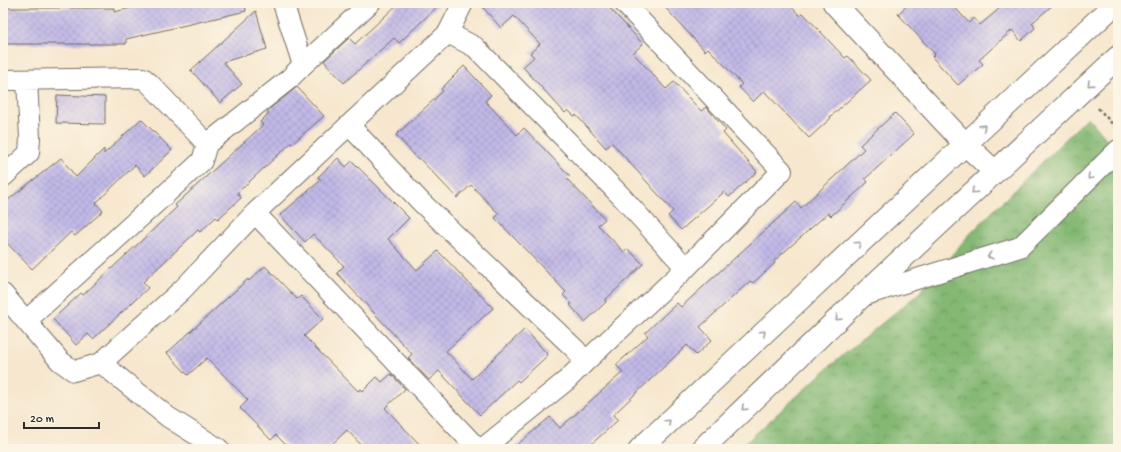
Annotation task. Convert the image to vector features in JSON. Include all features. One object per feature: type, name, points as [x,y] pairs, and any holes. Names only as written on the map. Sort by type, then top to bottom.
[{"type":"street","points":[[283,3],[303,65]]},
{"type":"street","points":[[26,321],[202,161],[207,144],[288,80],[370,3]]},
{"type":"street","points":[[3,294],[60,361],[74,371],[101,363],[182,290],[255,213],[448,33],[463,3]]},
{"type":"street","points":[[482,449],[566,380],[686,268],[782,171],[624,3]]},
{"type":"street","points":[[834,3],[965,144],[995,172]]},
{"type":"street","points":[[640,449],[1116,3]]},
{"type":"street","points":[[448,33],[475,47],[622,196],[686,268]]},
{"type":"street","points":[[702,449],[862,296],[1118,57]]},
{"type":"street","points":[[3,80],[143,78],[150,83],[207,144]]},
{"type":"street","points":[[3,177],[29,153],[30,138],[27,80]]},
{"type":"street","points":[[349,125],[420,201],[576,350],[585,362]]},
{"type":"street","points":[[862,296],[1020,247],[1118,150]]},
{"type":"street","points":[[255,213],[478,449]]},
{"type":"street","points":[[101,363],[168,417],[219,449]]},
{"type":"path","points":[[1083,91],[1118,130]]},
{"type":"green space","points":[[1088,117],[1118,153],[1118,449],[739,449],[829,367],[919,293],[970,234]]},
{"type":"building","points":[[154,3],[245,3],[246,11],[126,39],[126,44],[3,44],[3,8],[114,8],[114,12]]},
{"type":"building","points":[[399,3],[441,3],[399,43],[394,38],[344,83],[324,61],[349,38],[355,44]]},
{"type":"building","points":[[479,3],[605,3],[643,44],[633,53],[666,89],[674,82],[701,111],[706,107],[726,130],[723,133],[757,172],[729,197],[724,192],[681,230],[668,216],[673,211],[612,143],[606,148],[576,115],[574,116],[568,110],[565,113],[523,67],[534,57],[530,53],[540,44],[514,16],[501,28]]},
{"type":"building","points":[[661,3],[788,3],[800,16],[803,13],[845,58],[848,56],[871,80],[809,138],[764,91],[753,102],[739,87],[742,84],[708,48],[705,51]]},
{"type":"building","points":[[910,3],[951,3],[969,23],[974,18],[980,25],[1006,3],[1055,3],[1032,23],[1035,28],[1021,41],[1012,30],[979,60],[983,64],[958,85],[932,57],[935,54],[898,14]]},
{"type":"building","points":[[256,11],[267,49],[223,62],[242,84],[220,103],[191,70]]},
{"type":"building","points":[[464,66],[491,95],[485,101],[517,135],[524,128],[570,176],[567,179],[605,219],[598,225],[624,252],[628,249],[643,264],[605,300],[606,302],[585,322],[570,305],[572,304],[563,295],[566,292],[495,218],[499,214],[471,185],[457,198],[396,135],[443,91],[441,89]]},
{"type":"building","points":[[297,87],[324,116],[292,144],[291,143],[237,193],[241,198],[218,219],[216,217],[200,232],[198,230],[143,282],[148,288],[93,339],[88,334],[76,345],[53,319],[81,293],[83,295],[177,207],[175,205],[263,125],[260,122],[268,114],[268,110]]},
{"type":"building","points":[[57,95],[105,97],[105,124],[56,123]]},
{"type":"building","points":[[895,113],[914,134],[865,179],[868,182],[831,216],[828,213],[774,261],[775,263],[753,283],[750,281],[700,327],[712,340],[696,355],[687,345],[613,415],[618,420],[586,449],[512,449],[550,417],[560,428],[623,372],[616,365],[648,336],[645,333],[677,303],[681,307],[796,202],[801,208],[864,149],[860,145]]},
{"type":"building","points":[[141,119],[172,150],[145,176],[135,165],[96,203],[103,211],[75,236],[71,232],[32,269],[3,239],[3,204],[61,158],[76,177],[104,149],[104,154]]},
{"type":"building","points":[[338,158],[346,167],[352,161],[409,218],[388,239],[417,270],[438,251],[493,308],[446,351],[472,379],[525,329],[548,355],[519,382],[517,380],[480,415],[439,371],[429,380],[408,358],[412,354],[337,273],[344,266],[313,234],[305,242],[280,215],[321,180],[318,177]]},
{"type":"building","points":[[265,266],[297,299],[301,296],[323,319],[304,336],[358,391],[361,389],[363,391],[377,377],[382,382],[391,374],[405,389],[385,408],[424,449],[365,449],[347,430],[327,449],[290,449],[276,435],[271,440],[240,408],[248,400],[207,358],[188,375],[167,353],[248,279],[249,281]]}]
